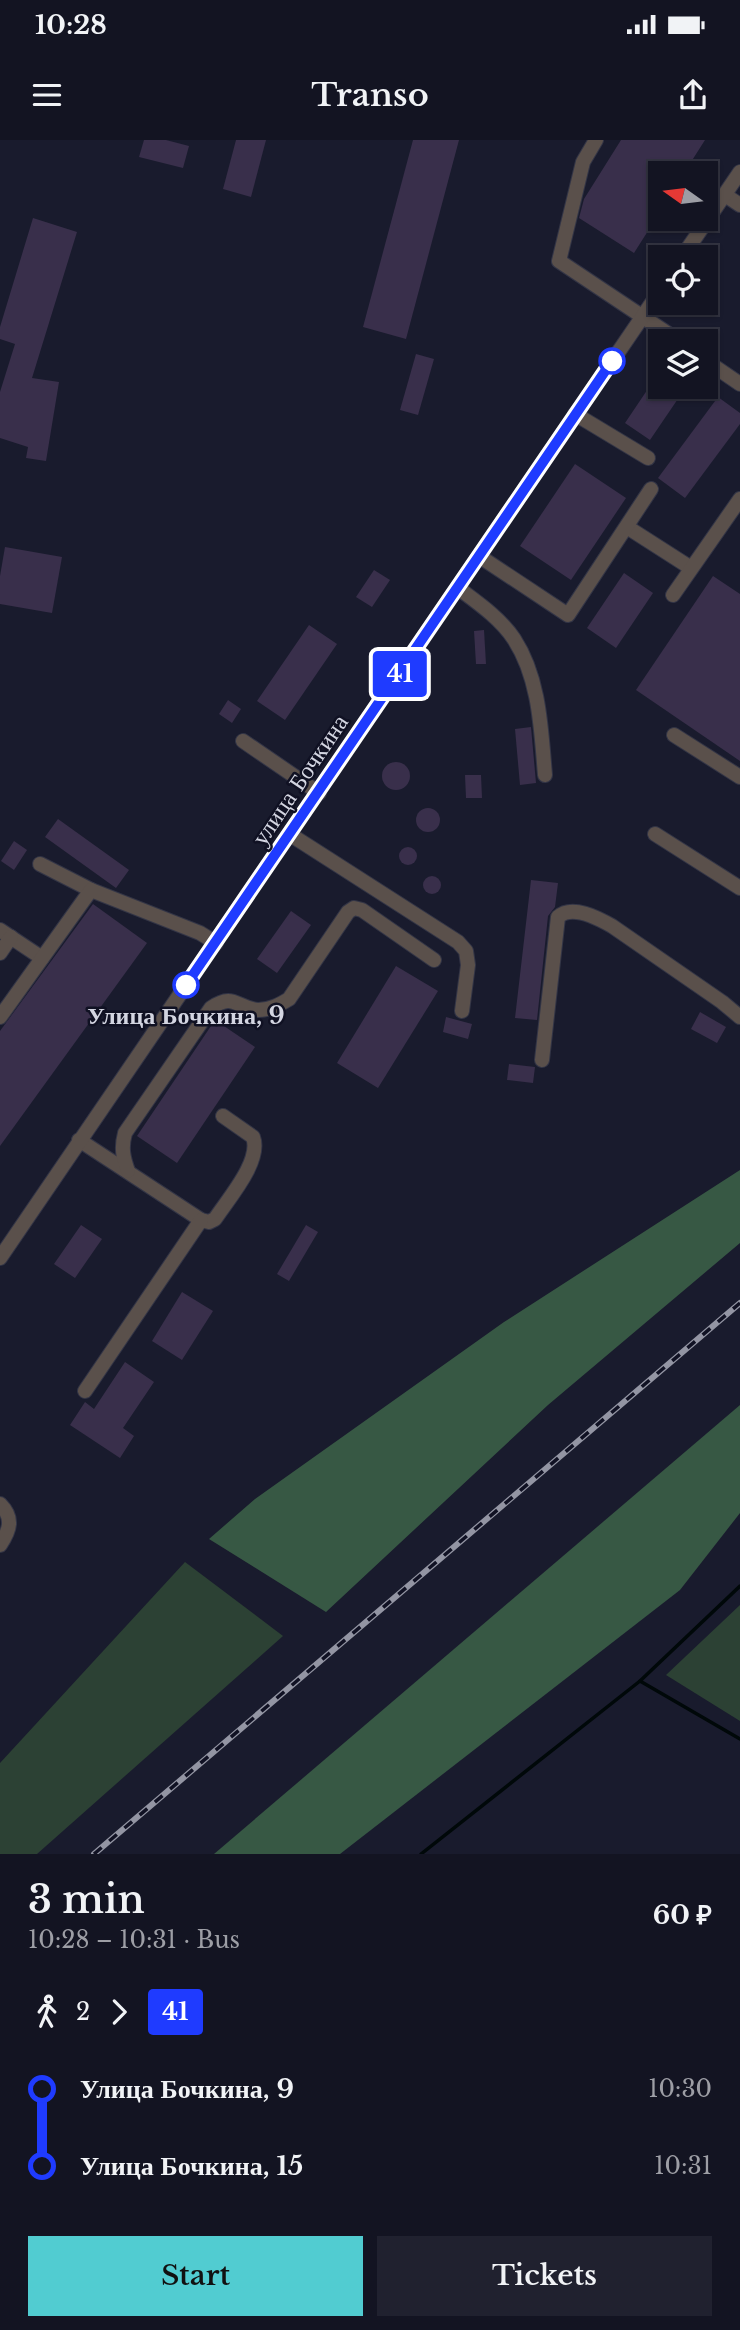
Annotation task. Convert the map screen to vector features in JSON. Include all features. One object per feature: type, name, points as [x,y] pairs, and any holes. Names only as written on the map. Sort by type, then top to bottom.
[{"type":"street","points":[[596,140],[583,162],[559,261],[662,329]]},
{"type":"street","points":[[690,245],[740,172]]},
{"type":"street","points":[[725,195],[740,205]]},
{"type":"street","name":"улица Бочкина","points":[[0,1258],[648,309]]},
{"type":"street","points":[[718,369],[740,384]]},
{"type":"street","points":[[575,414],[648,458]]},
{"type":"street","points":[[479,556],[568,615],[651,489]]},
{"type":"street","points":[[673,595],[740,499]]},
{"type":"street","points":[[626,527],[691,568]]},
{"type":"street","points":[[458,588],[497,619],[513,637],[520,650],[540,709],[545,775]]},
{"type":"street","points":[[674,735],[740,777]]},
{"type":"street","points":[[243,741],[319,793]]},
{"type":"street","points":[[655,834],[740,888]]},
{"type":"street","points":[[290,835],[458,942],[466,951],[468,965],[462,1012]]},
{"type":"street","points":[[40,864],[91,890],[200,933],[216,943]]},
{"type":"street","points":[[0,1017],[91,890]]},
{"type":"street","points":[[128,1171],[122,1154],[125,1133],[211,1008],[222,1001],[233,1000],[257,1010],[276,1007],[289,999],[348,912],[354,908],[362,910],[435,960]]},
{"type":"street","points":[[542,1060],[558,917],[568,912],[594,916],[612,926],[740,1017]]},
{"type":"street","points":[[0,953],[6,933],[43,958]]},
{"type":"street","points":[[79,1140],[201,1220],[209,1222],[215,1219],[248,1169],[256,1150],[253,1137],[223,1116]]},
{"type":"street","points":[[85,1391],[201,1220]]},
{"type":"street","points":[[0,1504],[9,1514],[10,1522],[0,1545]]},
{"type":"green space","points":[[740,1170],[740,1243],[548,1405],[326,1612],[209,1539],[255,1499],[504,1322]]},
{"type":"green space","points":[[740,1405],[740,1513],[680,1590],[340,1854],[214,1854]]},
{"type":"green space","points":[[185,1562],[283,1636],[37,1854],[0,1854],[0,1763]]},
{"type":"green space","points":[[740,1605],[740,1721],[666,1675]]},
{"type":"building","points":[[144,140],[166,140],[189,146],[183,168],[139,157]]},
{"type":"building","points":[[236,140],[266,140],[251,197],[223,189]]},
{"type":"building","points":[[413,140],[459,140],[406,339],[363,327]]},
{"type":"building","points":[[621,140],[705,140],[692,161],[648,161],[648,231],[634,253],[579,218],[584,199]]},
{"type":"building","points":[[33,218],[77,232],[32,378],[59,382],[46,461],[26,458],[28,447],[0,438],[0,392],[15,344],[0,339],[0,327]]},
{"type":"building","points":[[416,354],[434,359],[418,415],[400,410]]},
{"type":"building","points":[[648,389],[648,399],[678,399],[650,440],[625,423]]},
{"type":"building","points":[[718,397],[740,413],[740,424],[685,498],[658,478]]},
{"type":"building","points":[[575,464],[626,498],[571,580],[520,546]]},
{"type":"building","points":[[5,547],[62,557],[52,613],[0,604],[0,576]]},
{"type":"building","points":[[374,570],[390,580],[372,607],[356,597]]},
{"type":"building","points":[[624,573],[653,593],[616,648],[587,628]]},
{"type":"building","points":[[713,576],[740,594],[740,761],[636,690]]},
{"type":"building","points":[[309,625],[337,644],[285,720],[257,701]]},
{"type":"building","points":[[484,630],[486,664],[476,664],[474,631]]},
{"type":"building","points":[[228,700],[241,709],[232,723],[219,714]]},
{"type":"building","points":[[531,727],[536,783],[520,785],[515,729]]},
{"type":"building","points":[[396,762],[406,766],[410,776],[406,786],[396,790],[386,786],[382,776],[386,766]]},
{"type":"building","points":[[465,775],[481,775],[482,798],[466,798]]},
{"type":"building","points":[[428,808],[439,815],[440,820],[433,831],[428,832],[417,825],[416,820],[423,809]]},
{"type":"building","points":[[58,819],[129,870],[116,888],[45,837]]},
{"type":"building","points":[[14,841],[27,850],[14,870],[1,861]]},
{"type":"building","points":[[404,847],[412,847],[417,856],[415,863],[404,865],[399,860],[399,852]]},
{"type":"building","points":[[432,876],[438,879],[441,885],[438,891],[432,894],[426,891],[423,885],[426,879]]},
{"type":"building","points":[[531,880],[558,883],[555,907],[548,916],[537,1020],[515,1018]]},
{"type":"building","points":[[93,904],[147,943],[0,1146],[0,1031]]},
{"type":"building","points":[[291,911],[311,925],[277,973],[257,959]]},
{"type":"building","points":[[396,966],[438,991],[378,1088],[337,1063]]},
{"type":"building","points":[[700,1012],[726,1027],[717,1043],[691,1029]]},
{"type":"building","points":[[446,1017],[472,1024],[468,1039],[443,1032]]},
{"type":"building","points":[[215,1020],[255,1047],[177,1163],[137,1136]]},
{"type":"building","points":[[509,1064],[535,1067],[533,1083],[507,1080]]},
{"type":"building","points":[[81,1225],[102,1239],[75,1278],[54,1264]]},
{"type":"building","points":[[306,1225],[318,1232],[289,1281],[277,1274]]},
{"type":"building","points":[[182,1292],[213,1311],[182,1360],[152,1341]]},
{"type":"building","points":[[125,1362],[154,1382],[123,1428],[134,1436],[120,1458],[70,1425],[85,1402],[94,1409]]},
{"type":"waterway","points":[[421,1854],[640,1681],[740,1586]]},
{"type":"waterway","points":[[640,1681],[740,1739]]},
{"type":"railway","points":[[94,1854],[740,1303]]},
{"type":"bus line","name":"41","points":[[186,985],[612,361]]},
{"type":"place","name":"Улица Бочкина, 9","points":[[186,985]]}]
